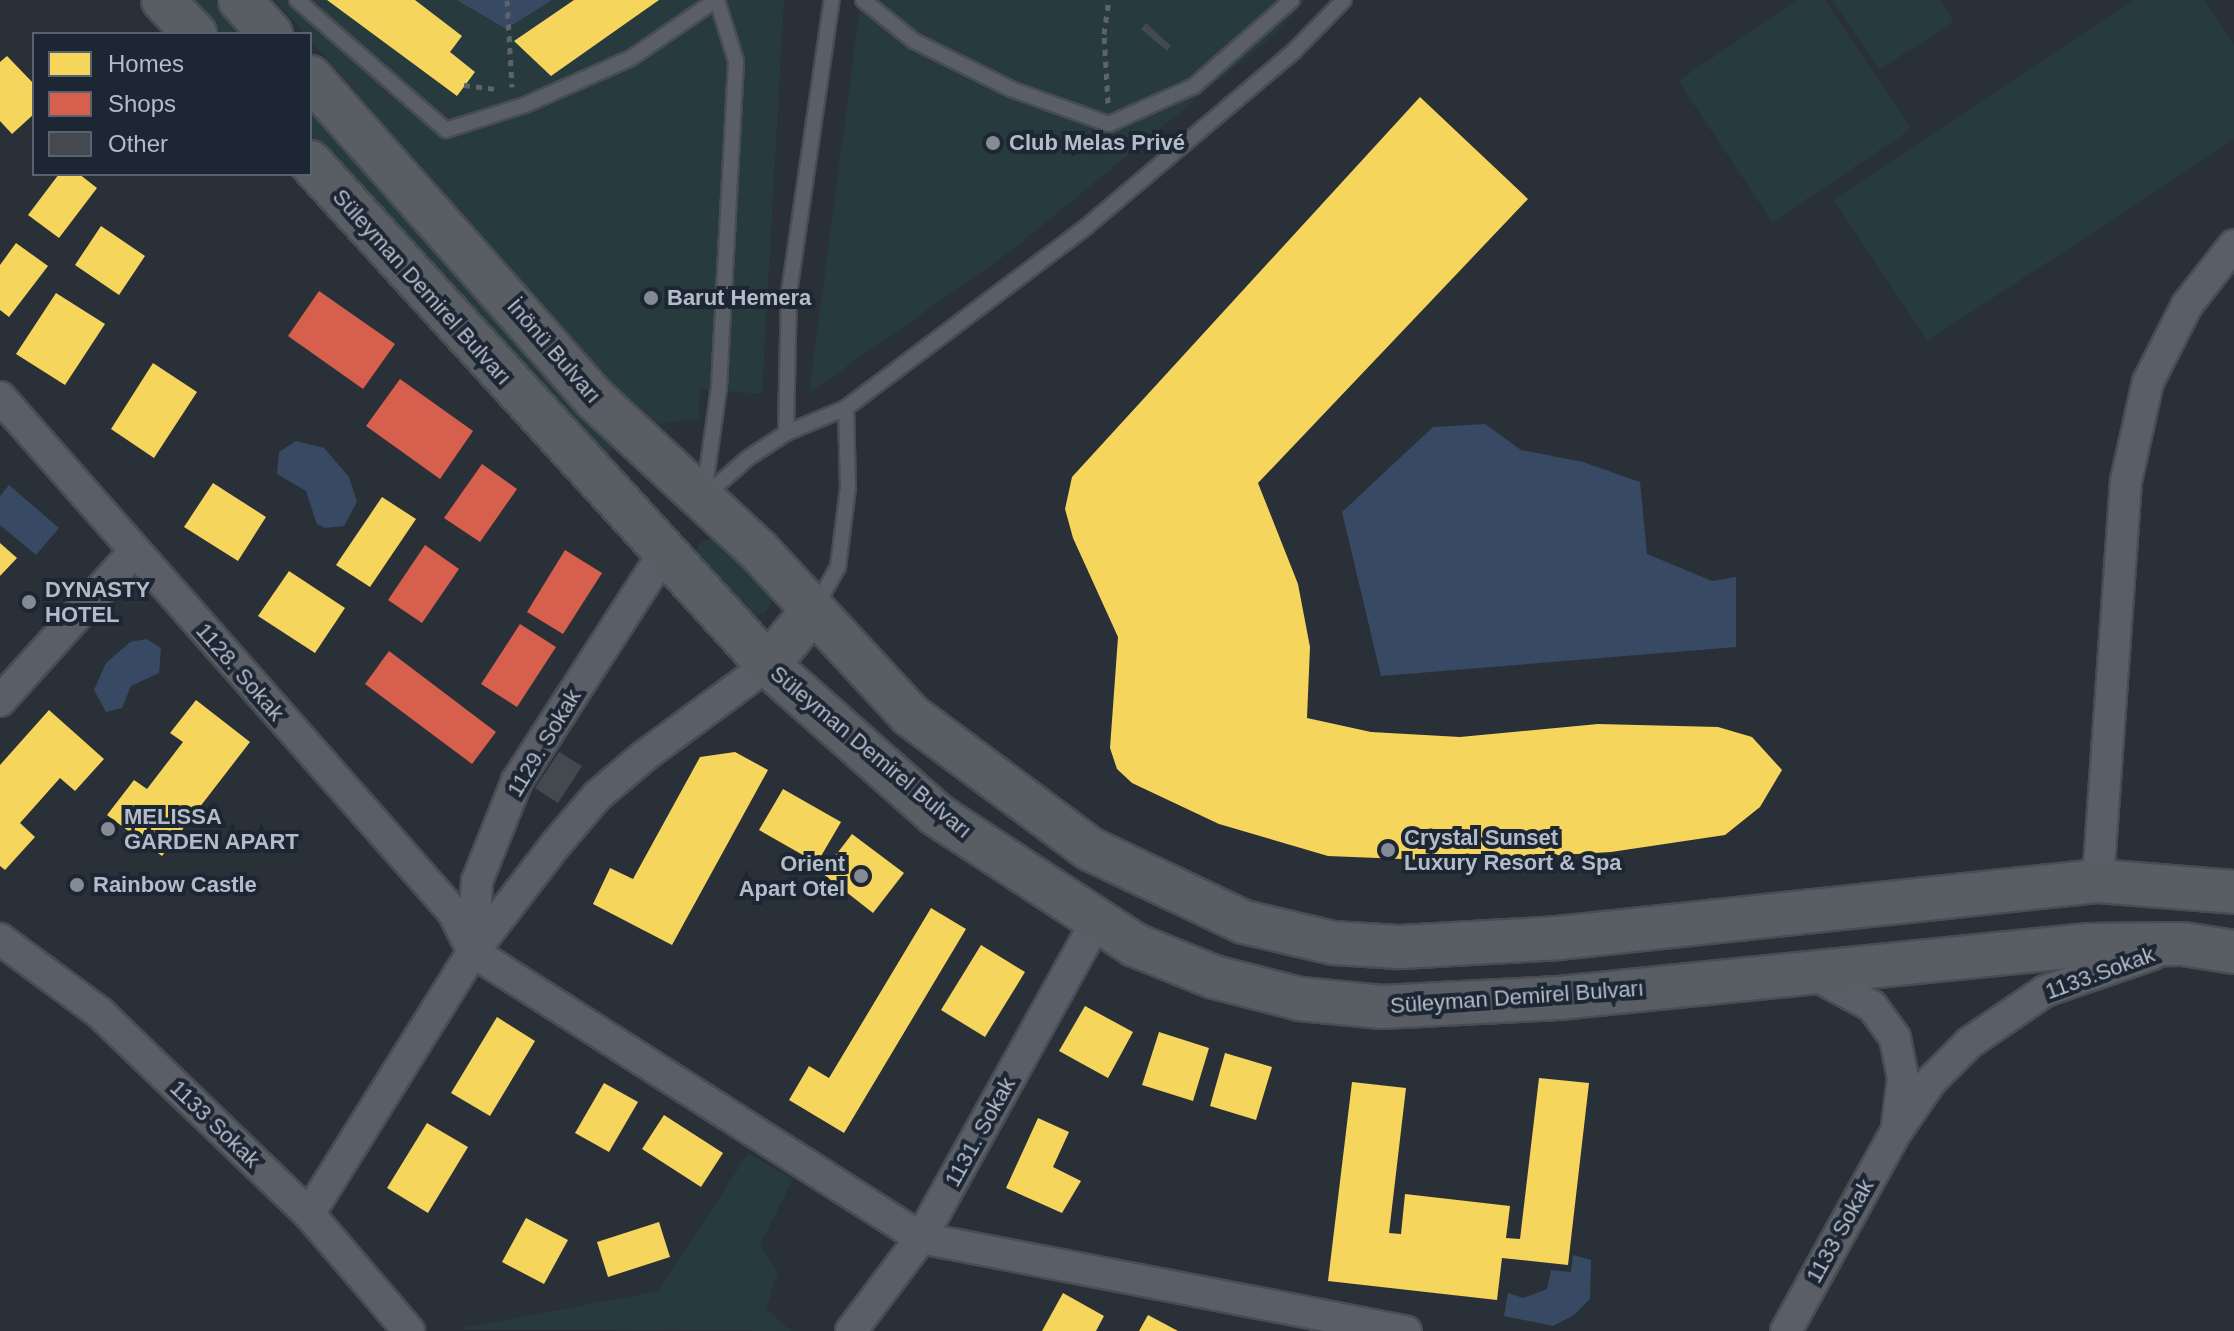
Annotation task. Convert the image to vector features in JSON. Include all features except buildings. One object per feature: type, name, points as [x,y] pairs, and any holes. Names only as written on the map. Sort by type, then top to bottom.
[{"type":"main road","points":[[163,0],[193,32]]},
{"type":"main road","points":[[240,0],[269,32]]},
{"type":"main road","name":"İnönü Bulvarı","points":[[312,79],[595,399],[704,497],[814,609]]},
{"type":"main road","name":"Süleyman Demirel Bulvarı","points":[[312,164],[768,665],[937,815],[1095,924],[1214,977],[1300,999],[1382,1007],[1559,998],[2088,945],[2183,944],[2234,952]]},
{"type":"main road","points":[[664,553],[704,497]]},
{"type":"main road","points":[[768,665],[814,609],[910,715],[1090,849],[1244,922],[1333,943],[1399,947],[1558,938],[2098,881],[2234,892]]},
{"type":"street","points":[[2098,881],[2126,481],[2148,382],[2187,305],[2234,245]]},
{"type":"street","name":"1128. Sokak","points":[[0,397],[453,912],[473,952]]},
{"type":"street","points":[[0,701],[134,552]]},
{"type":"street","name":"1129. Sokak","points":[[473,952],[477,881],[517,781],[664,553]]},
{"type":"street","name":"1129. Sokak","points":[[309,1214],[473,952],[597,796],[768,665]]},
{"type":"street","name":"1131. Sokak","points":[[851,1331],[921,1238],[1095,924]]},
{"type":"street","name":"1133 Sokak","points":[[0,939],[100,1013],[309,1214],[409,1331]]},
{"type":"street","name":"1133.Sokak","points":[[1896,1132],[1931,1081],[2004,1016],[2045,991],[2183,944]]},
{"type":"street","points":[[473,952],[921,1238],[1406,1331]]},
{"type":"street","points":[[1809,972],[1872,1006],[1895,1038],[1903,1078],[1896,1132]]},
{"type":"street","name":"1133 Sokak","points":[[1786,1331],[1896,1132]]},
{"type":"lane","points":[[297,0],[446,130],[525,105],[631,58],[717,0],[736,61],[719,387],[704,497]]},
{"type":"lane","points":[[786,433],[789,293],[832,0]]},
{"type":"lane","points":[[863,0],[914,41],[941,55],[1011,89],[1109,124],[1194,86],[1292,0]]},
{"type":"lane","points":[[704,497],[748,458],[786,433],[846,408],[1086,227],[1294,51],[1344,0]]},
{"type":"lane","points":[[814,609],[838,567],[848,488],[846,408]]},
{"type":"path","points":[[464,85],[513,91],[506,29],[507,0]]},
{"type":"path","points":[[1109,0],[1104,34],[1109,124]]},
{"type":"green space","points":[[190,0],[214,0],[243,32],[219,32]]},
{"type":"green space","name":"Barut Hemera","points":[[275,0],[784,0],[762,394],[700,389],[699,419],[653,424],[625,400],[312,42],[312,32],[303,32]]},
{"type":"green space","name":"Club Melas Privé","points":[[861,0],[1306,0],[1275,34],[1011,251],[809,393]]},
{"type":"green space","points":[[1799,0],[1825,0],[1911,129],[1772,222],[1678,81]]},
{"type":"green space","points":[[1832,0],[1940,0],[1954,21],[1879,70]]},
{"type":"green space","points":[[2135,0],[2205,0],[2234,44],[2234,139],[1928,341],[1834,200]]},
{"type":"green space","points":[[312,110],[615,447],[600,460],[312,136]]},
{"type":"green space","points":[[715,536],[722,537],[774,598],[765,613],[750,617],[694,559],[699,544]]},
{"type":"green space","points":[[748,1153],[793,1179],[760,1245],[778,1272],[766,1309],[791,1331],[457,1329],[659,1291]]},
{"type":"water","points":[[457,0],[552,0],[506,29]]},
{"type":"water","points":[[1485,424],[1521,450],[1583,462],[1640,482],[1647,554],[1712,581],[1736,577],[1736,647],[1381,676],[1342,512],[1433,427]]},
{"type":"water","points":[[296,441],[324,448],[349,477],[357,502],[344,526],[325,528],[317,524],[306,491],[277,474],[279,452]]},
{"type":"water","points":[[9,485],[59,528],[36,555],[0,525],[0,496]]},
{"type":"water","points":[[146,639],[161,648],[159,673],[131,686],[122,708],[106,712],[94,690],[106,663],[130,642]]},
{"type":"water","points":[[1573,1255],[1591,1260],[1590,1299],[1574,1315],[1553,1326],[1504,1316],[1508,1293],[1523,1298],[1547,1289],[1551,1270],[1571,1272]]},
{"type":"place","name":"Club Melas Privé","points":[[993,143]]},
{"type":"place","name":"Barut Hemera","points":[[651,298]]},
{"type":"place","name":"DYNASTY HOTEL","points":[[29,602]]},
{"type":"place","name":"MELISSA GARDEN APART","points":[[108,829]]},
{"type":"place","name":"Crystal Sunset Luxury Resort & Spa","points":[[1388,850]]},
{"type":"place","name":"Orient Apart Otel","points":[[861,876]]},
{"type":"place","name":"Rainbow Castle","points":[[77,885]]}]
